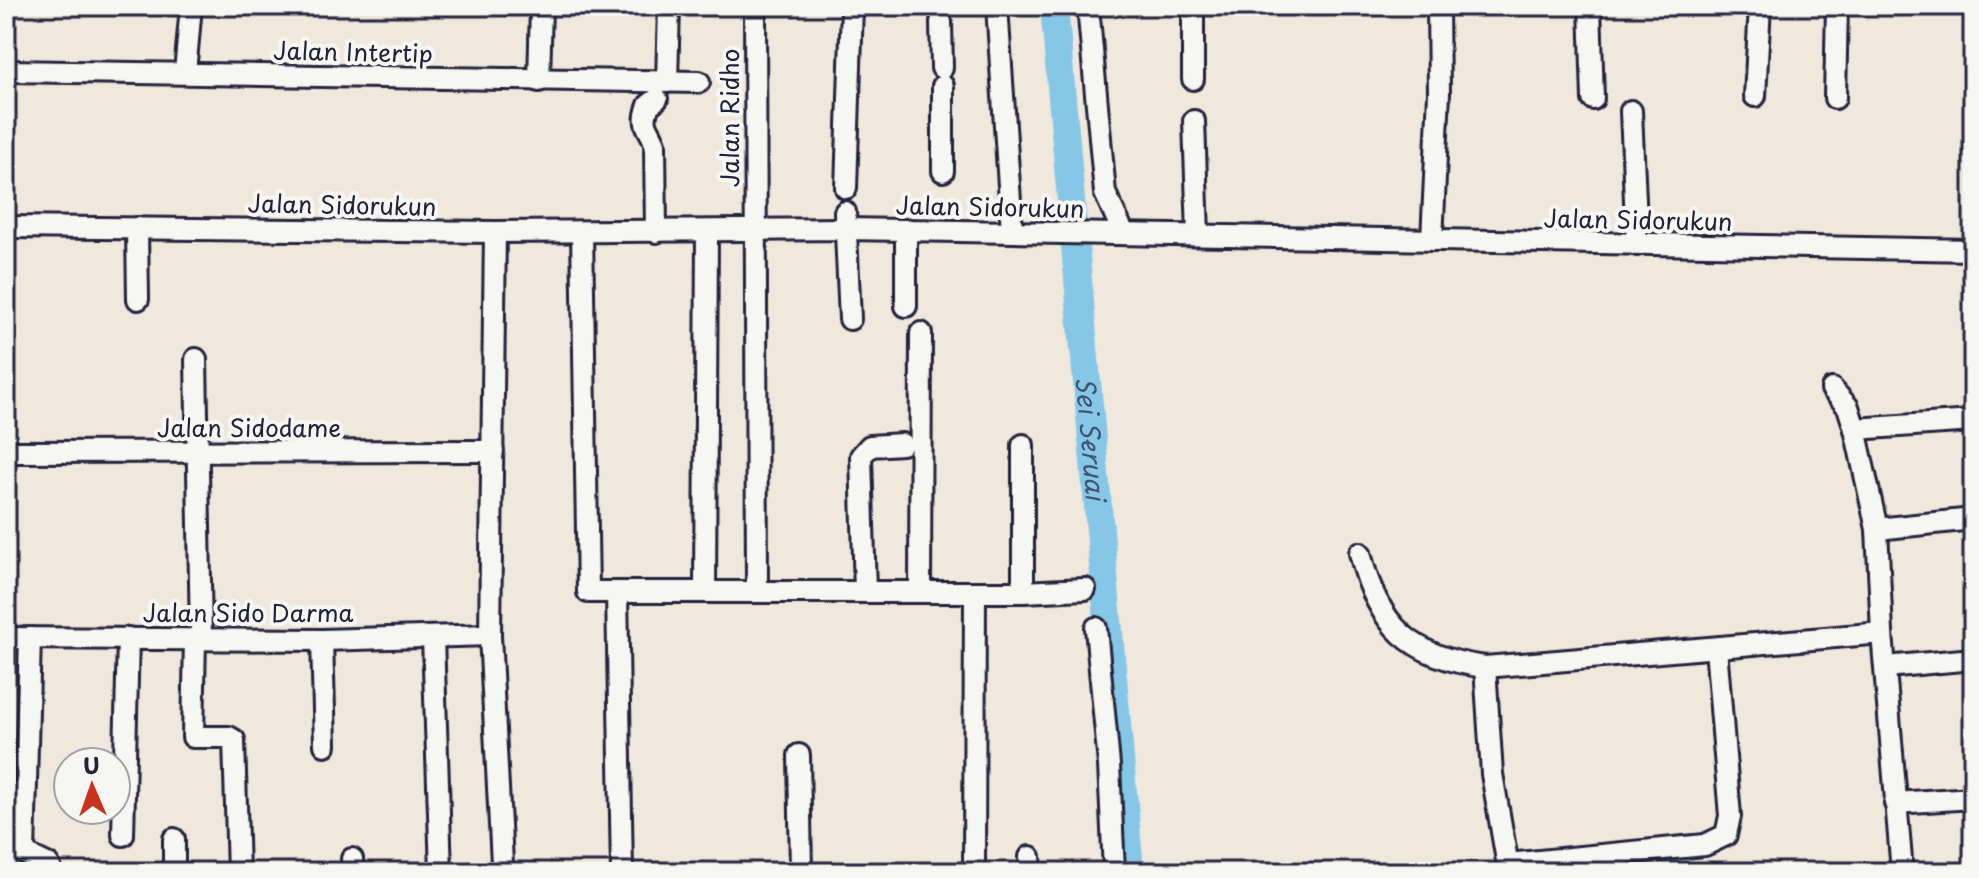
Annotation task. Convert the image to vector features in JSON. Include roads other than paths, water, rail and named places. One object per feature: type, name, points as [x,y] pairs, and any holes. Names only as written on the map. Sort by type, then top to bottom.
[{"type":"street","points":[[185,73],[191,6]]},
{"type":"street","points":[[539,81],[541,6]]},
{"type":"street","points":[[656,232],[654,140],[646,133],[645,119],[649,105],[662,90],[669,6]]},
{"type":"street","name":"Jalan Ridho","points":[[755,6],[757,589]]},
{"type":"street","points":[[846,188],[852,6]]},
{"type":"street","points":[[997,6],[1012,231]]},
{"type":"street","points":[[1088,6],[1105,193],[1118,234]]},
{"type":"street","points":[[1193,6],[1193,79]]},
{"type":"street","points":[[1432,240],[1439,93],[1438,6]]},
{"type":"street","points":[[1590,6],[1593,99]]},
{"type":"street","points":[[1755,96],[1760,6]]},
{"type":"street","points":[[1835,98],[1837,6]]},
{"type":"street","points":[[941,22],[943,171]]},
{"type":"street","name":"Jalan Intertip","points":[[6,71],[539,81],[662,90],[699,82]]},
{"type":"street","points":[[1631,111],[1637,245]]},
{"type":"street","points":[[1194,121],[1198,235]]},
{"type":"street","points":[[846,220],[850,319]]},
{"type":"street","name":"Jalan Sidorukun","points":[[6,227],[707,232],[846,220],[906,230],[1973,250]]},
{"type":"street","points":[[137,228],[138,299]]},
{"type":"street","points":[[906,230],[906,306]]},
{"type":"street","points":[[495,232],[490,635],[502,863]]},
{"type":"street","points":[[582,232],[588,592],[757,589],[1023,592],[1085,589]]},
{"type":"street","points":[[705,591],[707,232]]},
{"type":"street","points":[[920,592],[921,333]]},
{"type":"street","points":[[196,359],[198,638],[193,737],[234,740],[238,872]]},
{"type":"street","points":[[1832,389],[1848,407],[1877,529],[1882,633],[1902,872]]},
{"type":"street","points":[[1855,429],[1973,421]]},
{"type":"street","points":[[865,592],[861,456],[870,446],[902,444]]},
{"type":"street","points":[[1023,445],[1023,592]]},
{"type":"street","name":"Jalan Sidodame","points":[[6,452],[493,451]]},
{"type":"street","points":[[1877,529],[1973,519]]},
{"type":"street","points":[[1360,553],[1376,601],[1406,639],[1425,653],[1449,662],[1485,667],[1882,633]]},
{"type":"street","points":[[617,592],[622,872]]},
{"type":"street","points":[[974,872],[975,592]]},
{"type":"street","points":[[1096,628],[1109,765],[1114,872]]},
{"type":"street","name":"Jalan Sido Darma","points":[[6,638],[322,640],[490,635]]},
{"type":"street","points":[[30,638],[24,853],[33,860],[49,865],[52,872]]},
{"type":"street","points":[[123,835],[128,638]]},
{"type":"street","points":[[433,638],[441,872]]},
{"type":"street","points":[[322,640],[325,745]]},
{"type":"street","points":[[1485,667],[1492,774],[1508,868],[1705,845],[1726,835],[1730,816],[1716,648]]},
{"type":"street","points":[[1886,667],[1973,659]]},
{"type":"street","points":[[799,755],[801,872]]},
{"type":"street","points":[[1895,803],[1973,798]]},
{"type":"street","points":[[174,839],[174,872]]},
{"type":"waterway","name":"Sei Seruai","points":[[1054,6],[1130,872]]},
{"type":"tunnel","points":[[941,6],[941,22]]}]
